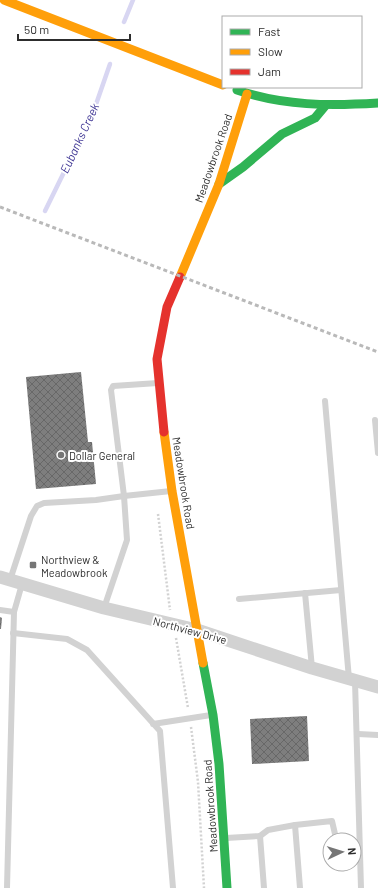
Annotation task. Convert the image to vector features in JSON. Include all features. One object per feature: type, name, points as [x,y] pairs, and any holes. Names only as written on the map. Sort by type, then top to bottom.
[{"type":"street","points":[[4,0],[222,85]]},
{"type":"street","points":[[232,88],[247,94],[301,105],[325,106],[378,103]]},
{"type":"street","name":"Meadowbrook Road","points":[[227,888],[225,838],[219,764],[213,715],[172,491],[158,359],[167,307],[219,184],[247,94]]},
{"type":"street","points":[[219,184],[243,167],[282,134],[315,118],[325,106]]},
{"type":"street","name":"Northview Drive","points":[[11,580],[104,608],[197,630],[312,668],[378,687]]},
{"type":"lane","points":[[104,608],[127,540],[124,496],[111,390],[113,386],[160,383]]},
{"type":"lane","points":[[325,401],[341,590],[358,734],[361,888]]},
{"type":"lane","points":[[375,420],[378,453]]},
{"type":"lane","points":[[7,888],[14,612],[11,580],[31,516],[37,506],[44,503],[96,500],[172,491]]},
{"type":"lane","points":[[239,599],[341,590]]},
{"type":"lane","points":[[305,593],[312,668]]},
{"type":"lane","points":[[0,610],[14,612]]},
{"type":"lane","points":[[13,633],[67,639],[86,650],[160,731],[173,888]]},
{"type":"lane","points":[[154,724],[213,715]]},
{"type":"lane","points":[[358,734],[378,735]]},
{"type":"lane","points":[[225,838],[260,836],[268,830],[332,821],[335,832]]},
{"type":"lane","points":[[296,825],[300,888]]},
{"type":"lane","points":[[260,836],[264,888]]},
{"type":"path","points":[[157,507],[167,594]]},
{"type":"path","points":[[178,648],[188,708]]},
{"type":"path","points":[[192,731],[198,776],[204,888]]},
{"type":"building","points":[[81,372],[88,442],[92,442],[96,484],[36,489],[26,377]]},
{"type":"building","points":[[0,617],[2,618],[1,629],[0,629]]},
{"type":"building","points":[[307,716],[309,761],[252,764],[250,719]]},
{"type":"waterway","name":"Eubanks Creek","points":[[124,22],[133,0]]},
{"type":"waterway","name":"Eubanks Creek","points":[[45,211],[93,113],[110,64]]},
{"type":"railway","points":[[0,207],[378,352]]},
{"type":"traffic: fast","points":[[237,90],[272,99],[307,104],[378,103]]},
{"type":"traffic: fast","points":[[219,184],[243,167],[282,134],[315,118],[325,106]]},
{"type":"traffic: fast","points":[[203,663],[213,715],[219,764],[227,888]]},
{"type":"traffic: slow","points":[[4,0],[222,85]]},
{"type":"traffic: slow","points":[[180,277],[219,184],[247,94]]},
{"type":"traffic: slow","points":[[164,432],[172,491],[203,663]]},
{"type":"traffic: jam","points":[[164,432],[157,359],[167,307],[180,277]]},
{"type":"place","name":"Dollar General","points":[[61,455]]},
{"type":"place","name":"Northview & Meadowbrook","points":[[33,565]]}]
